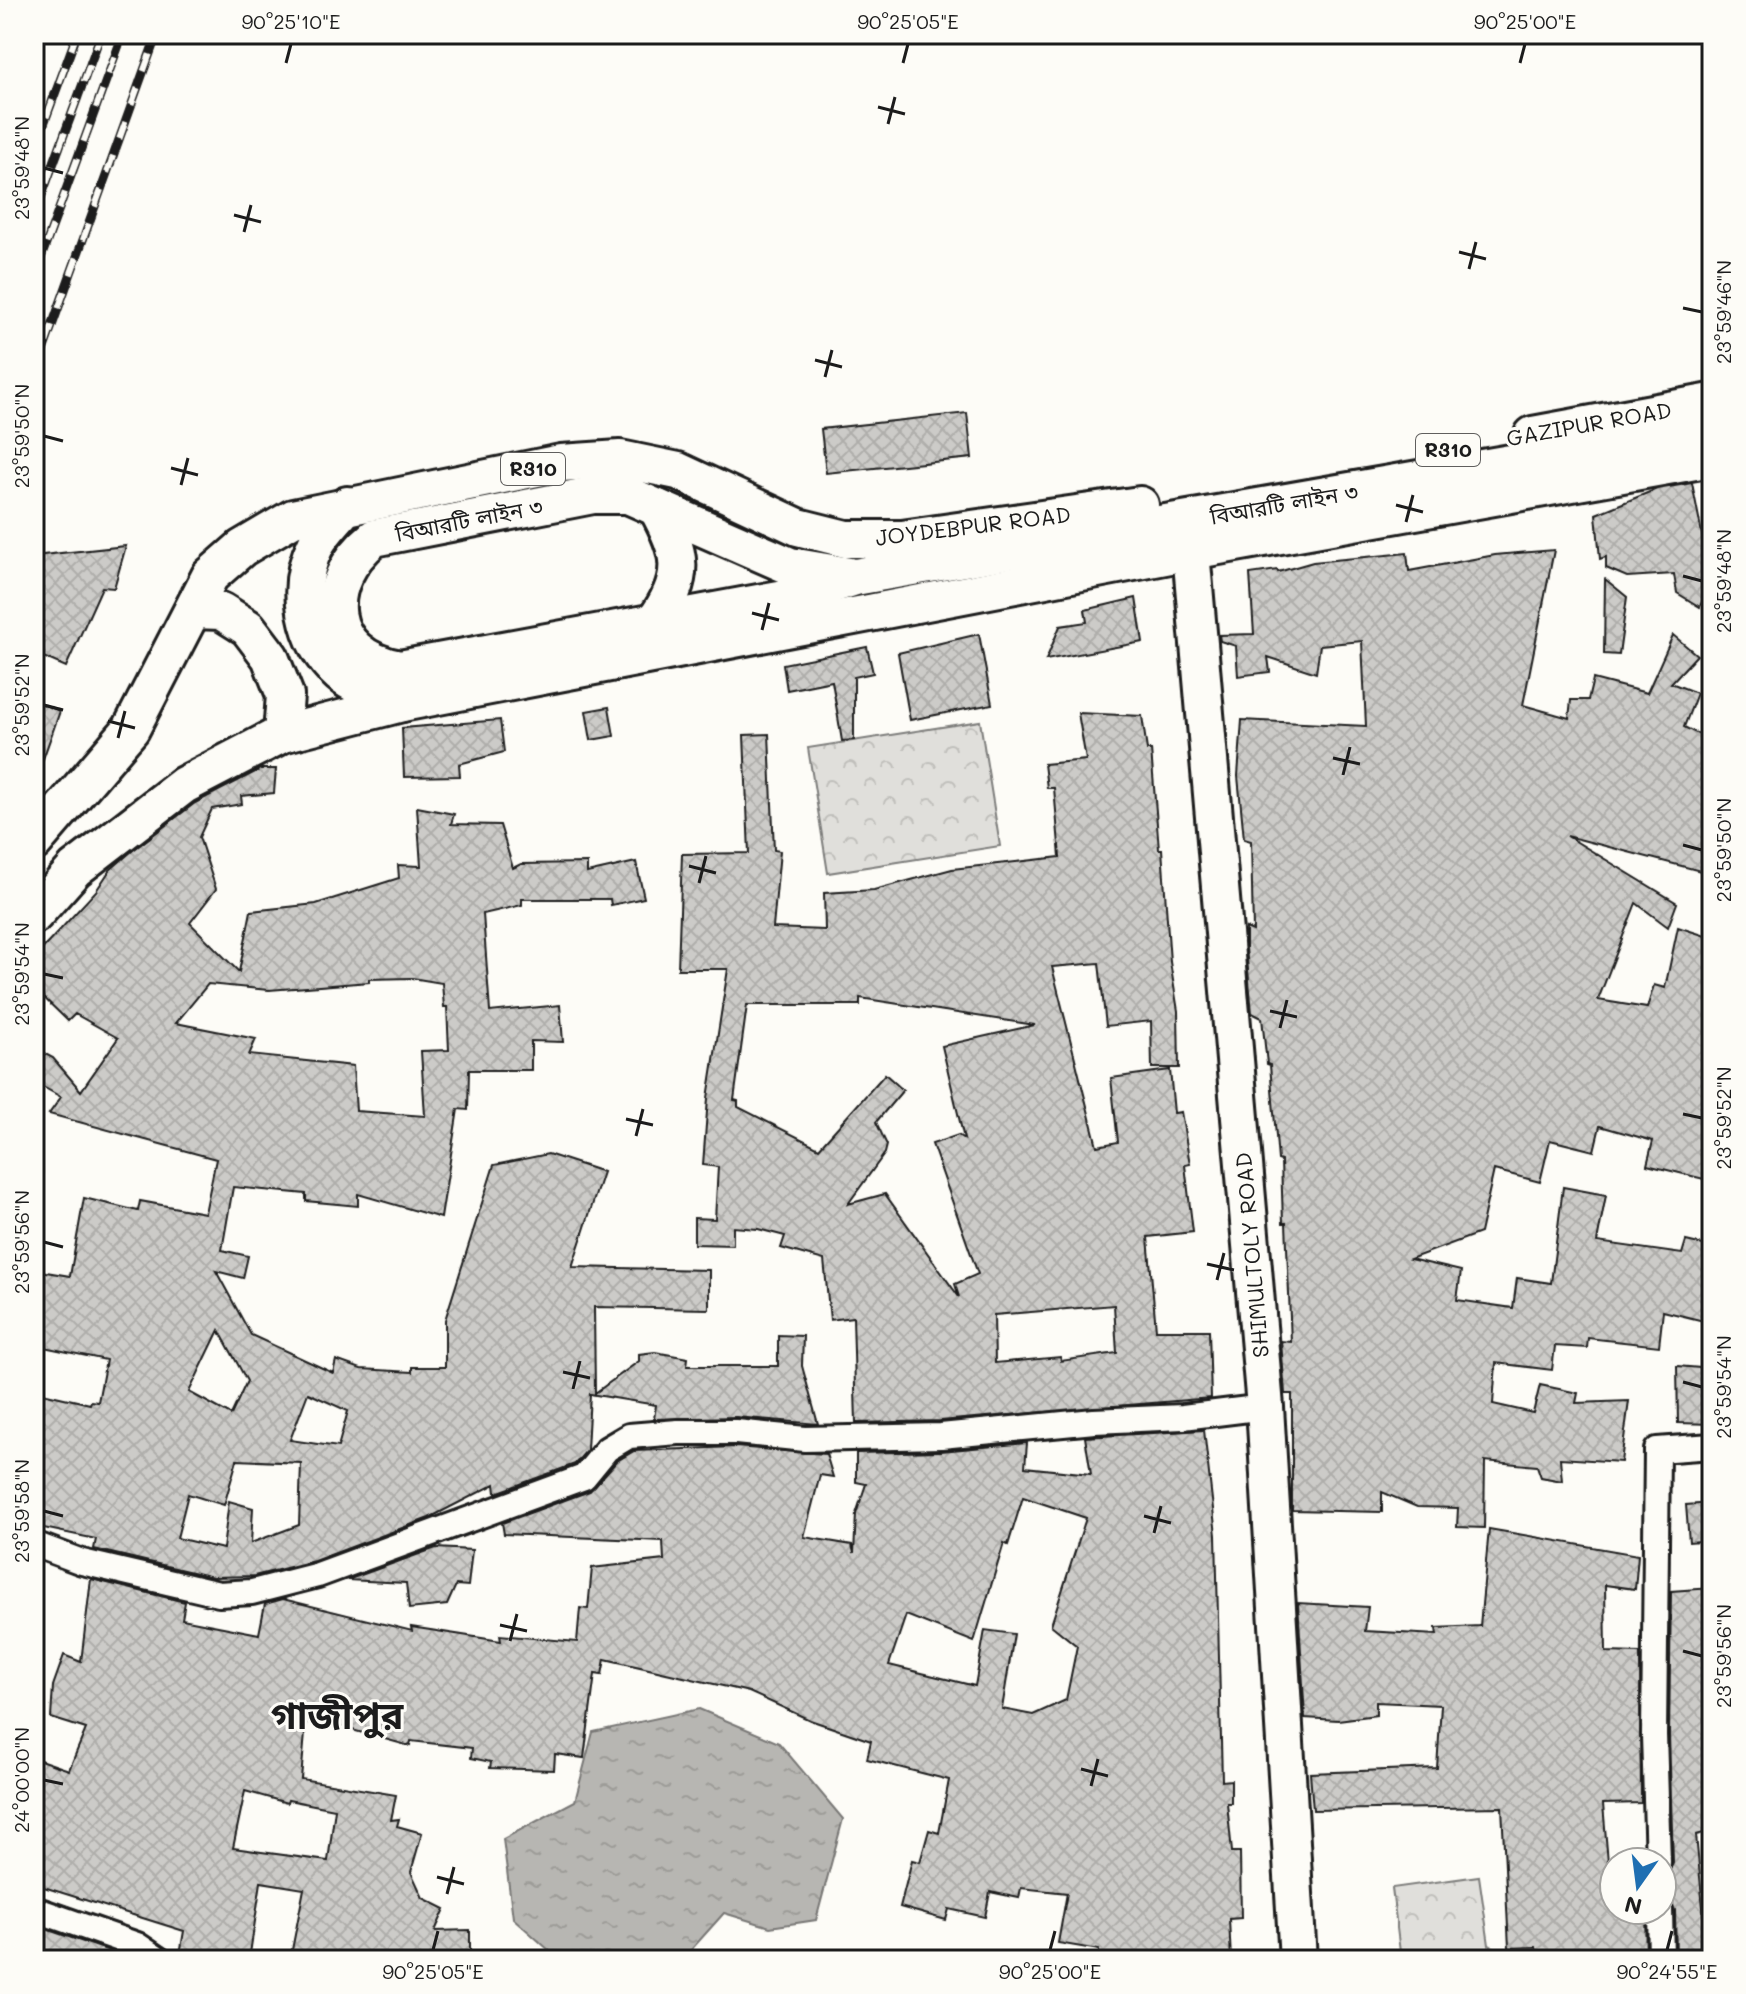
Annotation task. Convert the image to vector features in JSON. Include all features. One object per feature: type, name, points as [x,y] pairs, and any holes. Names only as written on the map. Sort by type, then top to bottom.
[{"type":"main road","name":"GAZIPUR ROAD","points":[[1188,524],[1712,402]]},
{"type":"main road","name":"বিআরটি লাইন ৩","points":[[855,577],[790,566],[628,495],[593,495],[374,538],[354,555],[340,585],[337,617],[349,647],[375,664],[400,669],[796,596],[855,577],[1188,524],[1712,428]]},
{"type":"main road","name":"R310","points":[[34,915],[75,869],[184,785],[282,734],[402,703],[1188,524],[1712,458]]},
{"type":"main road","name":"JOYDEBPUR ROAD","points":[[34,842],[131,729],[210,576],[242,548],[293,518],[561,463],[620,459],[678,471],[798,527],[846,539],[902,539],[1188,524]]},
{"type":"main road","points":[[347,505],[318,541],[308,564],[304,598],[309,628],[324,657],[343,677],[402,703]]},
{"type":"main road","points":[[655,621],[672,598],[680,571],[669,531],[657,508]]},
{"type":"main road","name":"SHIMULTOLY ROAD","points":[[1188,524],[1265,1407],[1298,1960]]},
{"type":"main road","points":[[194,610],[221,611],[248,628],[270,657],[285,695],[282,734]]},
{"type":"street","points":[[34,1544],[82,1562],[219,1594],[252,1592],[318,1575],[584,1477],[607,1449],[629,1436],[736,1432],[805,1439],[941,1436],[1094,1421],[1183,1417],[1265,1407]]},
{"type":"street","points":[[1657,1846],[1654,1735],[1657,1450],[1712,1446]]},
{"type":"street","points":[[34,1909],[137,1945],[159,1960]]},
{"type":"street","points":[[1660,1926],[1661,1960]]},
{"type":"green space","points":[[980,721],[1000,846],[828,873],[808,748]]},
{"type":"green space","points":[[1479,1876],[1489,1945],[1518,1960],[1401,1960],[1392,1888]]},
{"type":"water","points":[[34,1154],[42,1159],[43,1216],[34,1246]]},
{"type":"water","points":[[699,1709],[779,1743],[843,1819],[816,1920],[770,1927],[724,1913],[682,1960],[550,1951],[513,1918],[503,1839],[575,1801],[593,1732]]},
{"type":"building","points":[[967,413],[972,458],[826,473],[821,429]]},
{"type":"building","points":[[1692,483],[1704,544],[1712,543],[1712,579],[1700,607],[1677,593],[1674,574],[1627,577],[1606,568],[1606,557],[1600,559],[1596,514],[1657,489]]},
{"type":"building","points":[[126,546],[114,588],[102,587],[66,667],[34,653],[34,556]]},
{"type":"building","points":[[1554,550],[1523,705],[1569,718],[1571,700],[1588,700],[1593,679],[1647,693],[1673,635],[1697,655],[1671,683],[1697,693],[1684,727],[1712,741],[1712,874],[1567,836],[1677,903],[1668,927],[1636,903],[1598,1000],[1647,1008],[1654,985],[1665,988],[1678,927],[1712,938],[1712,1181],[1647,1165],[1653,1141],[1600,1126],[1594,1151],[1550,1140],[1540,1182],[1494,1170],[1480,1233],[1410,1259],[1461,1271],[1457,1300],[1513,1308],[1517,1278],[1551,1283],[1563,1187],[1606,1195],[1597,1242],[1682,1254],[1686,1241],[1712,1247],[1712,1323],[1663,1311],[1659,1346],[1588,1338],[1587,1348],[1555,1346],[1552,1370],[1496,1363],[1493,1404],[1533,1413],[1540,1385],[1578,1393],[1576,1403],[1629,1401],[1621,1462],[1560,1458],[1562,1481],[1541,1477],[1537,1466],[1485,1461],[1484,1528],[1457,1527],[1458,1508],[1417,1507],[1382,1492],[1382,1512],[1292,1510],[1292,1394],[1285,1394],[1281,1341],[1291,1342],[1286,1223],[1283,1223],[1281,1161],[1278,1160],[1270,1065],[1267,1064],[1262,1018],[1252,1013],[1246,948],[1246,928],[1253,931],[1251,841],[1244,839],[1238,776],[1242,720],[1366,726],[1362,641],[1320,645],[1316,673],[1268,657],[1270,672],[1238,676],[1236,646],[1220,641],[1219,635],[1254,634],[1250,574],[1278,572],[1313,562],[1407,553],[1409,571],[1495,555]]},
{"type":"building","points":[[1605,579],[1627,597],[1619,655],[1604,654]]},
{"type":"building","points":[[1136,598],[1143,642],[1046,660],[1060,626],[1087,622],[1085,610]]},
{"type":"building","points":[[979,634],[992,704],[910,720],[898,653]]},
{"type":"building","points":[[867,647],[873,673],[854,677],[854,740],[842,741],[832,681],[787,690],[783,664]]},
{"type":"building","points":[[34,701],[60,711],[37,776],[34,776]]},
{"type":"building","points":[[609,707],[614,736],[591,740],[586,711]]},
{"type":"building","points":[[1078,713],[1142,716],[1147,750],[1151,750],[1159,849],[1162,849],[1170,962],[1178,1011],[1179,1068],[1152,1068],[1151,1021],[1106,1026],[1099,963],[1052,967],[1097,1146],[1118,1142],[1111,1078],[1170,1070],[1174,1113],[1181,1112],[1190,1164],[1185,1165],[1193,1232],[1148,1237],[1156,1330],[1209,1330],[1211,1398],[940,1421],[856,1423],[853,1317],[830,1320],[824,1260],[781,1248],[785,1236],[758,1229],[733,1227],[733,1245],[694,1244],[694,1218],[715,1219],[718,1167],[703,1165],[708,1098],[728,969],[678,969],[682,854],[749,853],[744,735],[769,734],[774,850],[780,851],[773,928],[825,930],[824,893],[874,890],[952,869],[1060,857],[1054,788],[1047,788],[1044,764],[1086,760]],"holes":[[[860,998],[1035,1025],[942,1046],[964,1139],[958,1135],[932,1144],[978,1274],[955,1284],[959,1297],[885,1194],[848,1204],[885,1153],[887,1145],[876,1122],[903,1090],[885,1074],[819,1148],[738,1107],[738,1101],[734,1100],[747,1005],[860,1005]],[[1114,1305],[1117,1353],[1061,1361],[1060,1357],[995,1363],[994,1315]]]},
{"type":"building","points":[[500,720],[504,752],[459,764],[460,776],[404,777],[402,728]]},
{"type":"building","points":[[261,769],[276,769],[274,793],[241,796],[242,804],[212,809],[199,837],[216,889],[190,923],[239,972],[251,911],[316,904],[399,878],[398,865],[421,866],[417,807],[454,814],[451,824],[500,825],[513,868],[521,864],[587,863],[587,873],[636,862],[644,898],[611,905],[610,899],[522,899],[522,905],[483,914],[490,1012],[560,1005],[563,1042],[531,1041],[531,1070],[469,1070],[468,1110],[458,1109],[441,1218],[358,1194],[358,1206],[306,1201],[306,1194],[233,1187],[222,1250],[248,1256],[243,1278],[216,1271],[251,1335],[333,1373],[336,1360],[361,1369],[412,1372],[412,1367],[445,1367],[445,1320],[494,1165],[548,1154],[603,1172],[572,1267],[709,1270],[709,1309],[594,1307],[595,1393],[639,1361],[639,1354],[655,1352],[688,1358],[687,1366],[778,1366],[778,1335],[803,1336],[802,1366],[818,1424],[736,1417],[654,1419],[656,1405],[590,1394],[587,1450],[575,1464],[496,1493],[495,1484],[429,1518],[314,1561],[254,1576],[213,1577],[94,1549],[96,1539],[34,1526],[34,1391],[90,1404],[91,1401],[98,1402],[106,1360],[34,1345],[34,1270],[70,1276],[84,1198],[138,1211],[140,1201],[205,1213],[216,1159],[49,1114],[61,1097],[34,1082],[34,1048],[53,1058],[81,1091],[118,1038],[75,1014],[68,1021],[34,988],[34,958],[96,891],[110,870],[195,803]],"holes":[[[412,978],[442,983],[444,1007],[447,1007],[449,1050],[421,1051],[425,1116],[356,1111],[353,1066],[249,1055],[256,1039],[176,1023],[208,984],[269,990],[369,982],[369,979]],[[219,1330],[247,1381],[231,1415],[189,1392]],[[308,1393],[348,1411],[338,1447],[290,1440]],[[237,1460],[301,1463],[299,1525],[251,1543],[253,1508],[229,1501],[223,1549],[177,1538],[188,1494],[224,1505]]]},
{"type":"building","points":[[1677,1366],[1712,1369],[1712,1424],[1678,1423]]},
{"type":"building","points":[[1204,1430],[1216,1535],[1222,1781],[1231,1780],[1231,1803],[1227,1803],[1232,1852],[1240,1852],[1241,1918],[1229,1919],[1231,1960],[1098,1960],[1099,1950],[1058,1943],[1067,1893],[1021,1888],[1019,1898],[990,1892],[985,1917],[949,1909],[946,1920],[900,1907],[912,1860],[920,1862],[929,1830],[939,1833],[949,1780],[867,1759],[871,1741],[810,1720],[749,1692],[605,1659],[602,1675],[595,1674],[584,1758],[555,1754],[554,1770],[490,1768],[491,1762],[471,1758],[472,1748],[411,1741],[410,1746],[316,1720],[315,1725],[306,1722],[301,1779],[396,1795],[391,1820],[399,1819],[397,1826],[422,1833],[411,1872],[423,1898],[445,1909],[435,1931],[470,1930],[470,1960],[290,1960],[304,1889],[261,1882],[249,1960],[179,1960],[184,1931],[34,1884],[34,1758],[69,1770],[86,1729],[51,1718],[53,1686],[64,1655],[81,1662],[91,1579],[185,1602],[182,1619],[259,1634],[265,1604],[283,1599],[412,1631],[411,1627],[501,1641],[500,1635],[577,1642],[580,1608],[588,1609],[592,1568],[664,1560],[663,1541],[504,1534],[502,1523],[590,1491],[617,1461],[634,1451],[735,1447],[826,1454],[833,1477],[820,1475],[804,1537],[852,1545],[854,1553],[856,1514],[866,1484],[856,1482],[856,1453],[941,1451],[1027,1443],[1025,1467],[1091,1474],[1085,1437]],"holes":[[[1023,1497],[1086,1518],[1051,1625],[1077,1646],[1066,1700],[1033,1715],[1002,1709],[1014,1634],[985,1630],[975,1686],[889,1665],[906,1615],[974,1642],[1004,1543],[1008,1545]],[[245,1791],[287,1803],[288,1800],[335,1809],[328,1861],[233,1848]]]},
{"type":"building","points":[[1712,1503],[1712,1540],[1689,1542],[1686,1505]]},
{"type":"building","points":[[1489,1529],[1638,1555],[1635,1589],[1605,1585],[1606,1652],[1640,1653],[1641,1803],[1603,1804],[1607,1846],[1598,1846],[1598,1926],[1645,1926],[1646,1960],[1538,1960],[1536,1947],[1509,1948],[1502,1807],[1313,1810],[1310,1773],[1437,1768],[1441,1705],[1376,1702],[1376,1715],[1338,1720],[1305,1718],[1298,1603],[1368,1607],[1365,1631],[1437,1635],[1436,1628],[1480,1626]]},
{"type":"building","points":[[436,1548],[472,1550],[468,1586],[456,1585],[447,1605],[409,1609],[406,1583],[347,1580]]},
{"type":"building","points":[[1712,1588],[1712,1831],[1696,1835],[1708,1960],[1676,1960],[1678,1846],[1672,1846],[1669,1735],[1671,1591]]},
{"type":"building","points":[[34,1925],[130,1958],[132,1960],[34,1960]]},
{"type":"railway","points":[[34,151],[77,34]]},
{"type":"railway","points":[[34,217],[101,34]]},
{"type":"railway","points":[[34,277],[123,34]]},
{"type":"railway","points":[[34,376],[157,34]]},
{"type":"district","name":"গাজীপুর","points":[[337,1716]]}]
